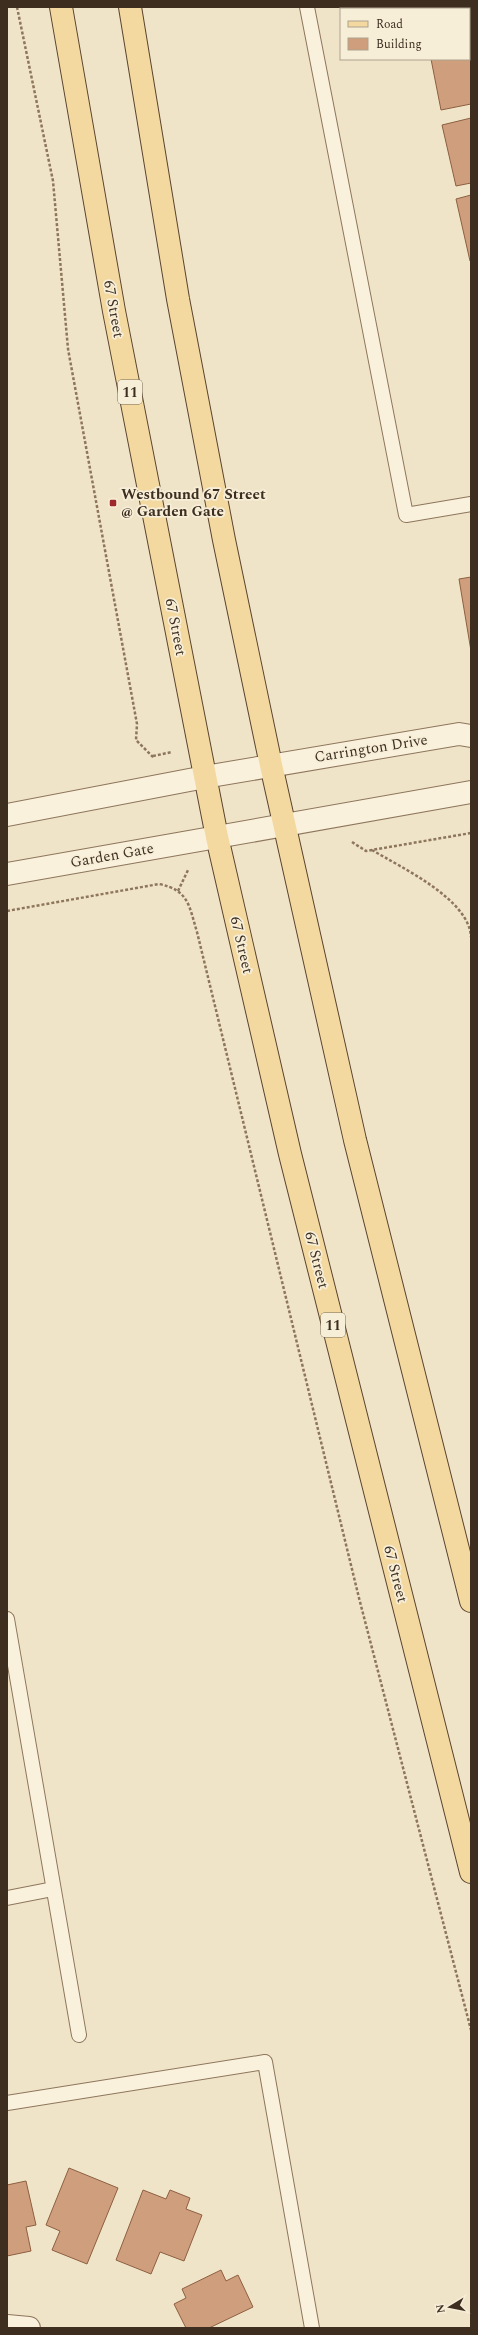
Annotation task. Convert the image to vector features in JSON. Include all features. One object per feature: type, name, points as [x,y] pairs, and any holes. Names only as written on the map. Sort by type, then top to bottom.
[{"type":"main road","name":"67 Street","points":[[61,7],[114,311],[217,837],[290,1154],[471,1872]]},
{"type":"main road","points":[[130,7],[179,306],[224,540],[284,825],[355,1140],[471,1601]]},
{"type":"street","name":"Carrington Drive","points":[[205,777],[271,764],[459,734],[471,736]]},
{"type":"street","points":[[7,815],[205,777]]},
{"type":"street","points":[[284,825],[471,792]]},
{"type":"street","name":"Garden Gate","points":[[7,874],[284,825]]},
{"type":"street","points":[[7,2326],[29,2328]]},
{"type":"lane","points":[[307,7],[406,515],[471,504]]},
{"type":"lane","points":[[7,1619],[78,2035]]},
{"type":"lane","points":[[7,1898],[53,1889]]},
{"type":"lane","points":[[7,2104],[265,2062],[312,2328]]},
{"type":"path","points":[[17,7],[53,181],[68,349],[137,724],[136,740],[142,744]]},
{"type":"path","points":[[359,845],[366,851],[471,833]]},
{"type":"path","points":[[372,850],[436,888],[458,907],[471,937]]},
{"type":"path","points":[[178,891],[183,881]]},
{"type":"path","points":[[7,911],[159,884],[178,891],[187,900],[197,932],[359,1598],[471,2030]]},
{"type":"building","points":[[471,7],[471,25],[470,8],[422,8]]},
{"type":"building","points":[[470,40],[471,104],[441,110],[431,60],[470,60]]},
{"type":"building","points":[[471,118],[471,183],[456,186],[442,125]]},
{"type":"building","points":[[471,195],[471,261],[470,261],[456,199]]},
{"type":"building","points":[[471,577],[471,651],[459,579]]},
{"type":"building","points":[[69,2168],[118,2188],[87,2264],[52,2250],[60,2231],[46,2225]]},
{"type":"building","points":[[26,2181],[36,2225],[26,2227],[31,2251],[7,2256],[7,2185]]},
{"type":"building","points":[[143,2190],[166,2199],[170,2190],[190,2198],[186,2209],[202,2215],[184,2261],[160,2252],[151,2274],[116,2260]]},
{"type":"building","points":[[221,2270],[226,2281],[238,2275],[253,2307],[209,2328],[186,2328],[174,2304],[186,2298],[182,2289]]},
{"type":"place","name":"Westbound 67 Street @ Garden Gate","points":[[113,503]]}]
